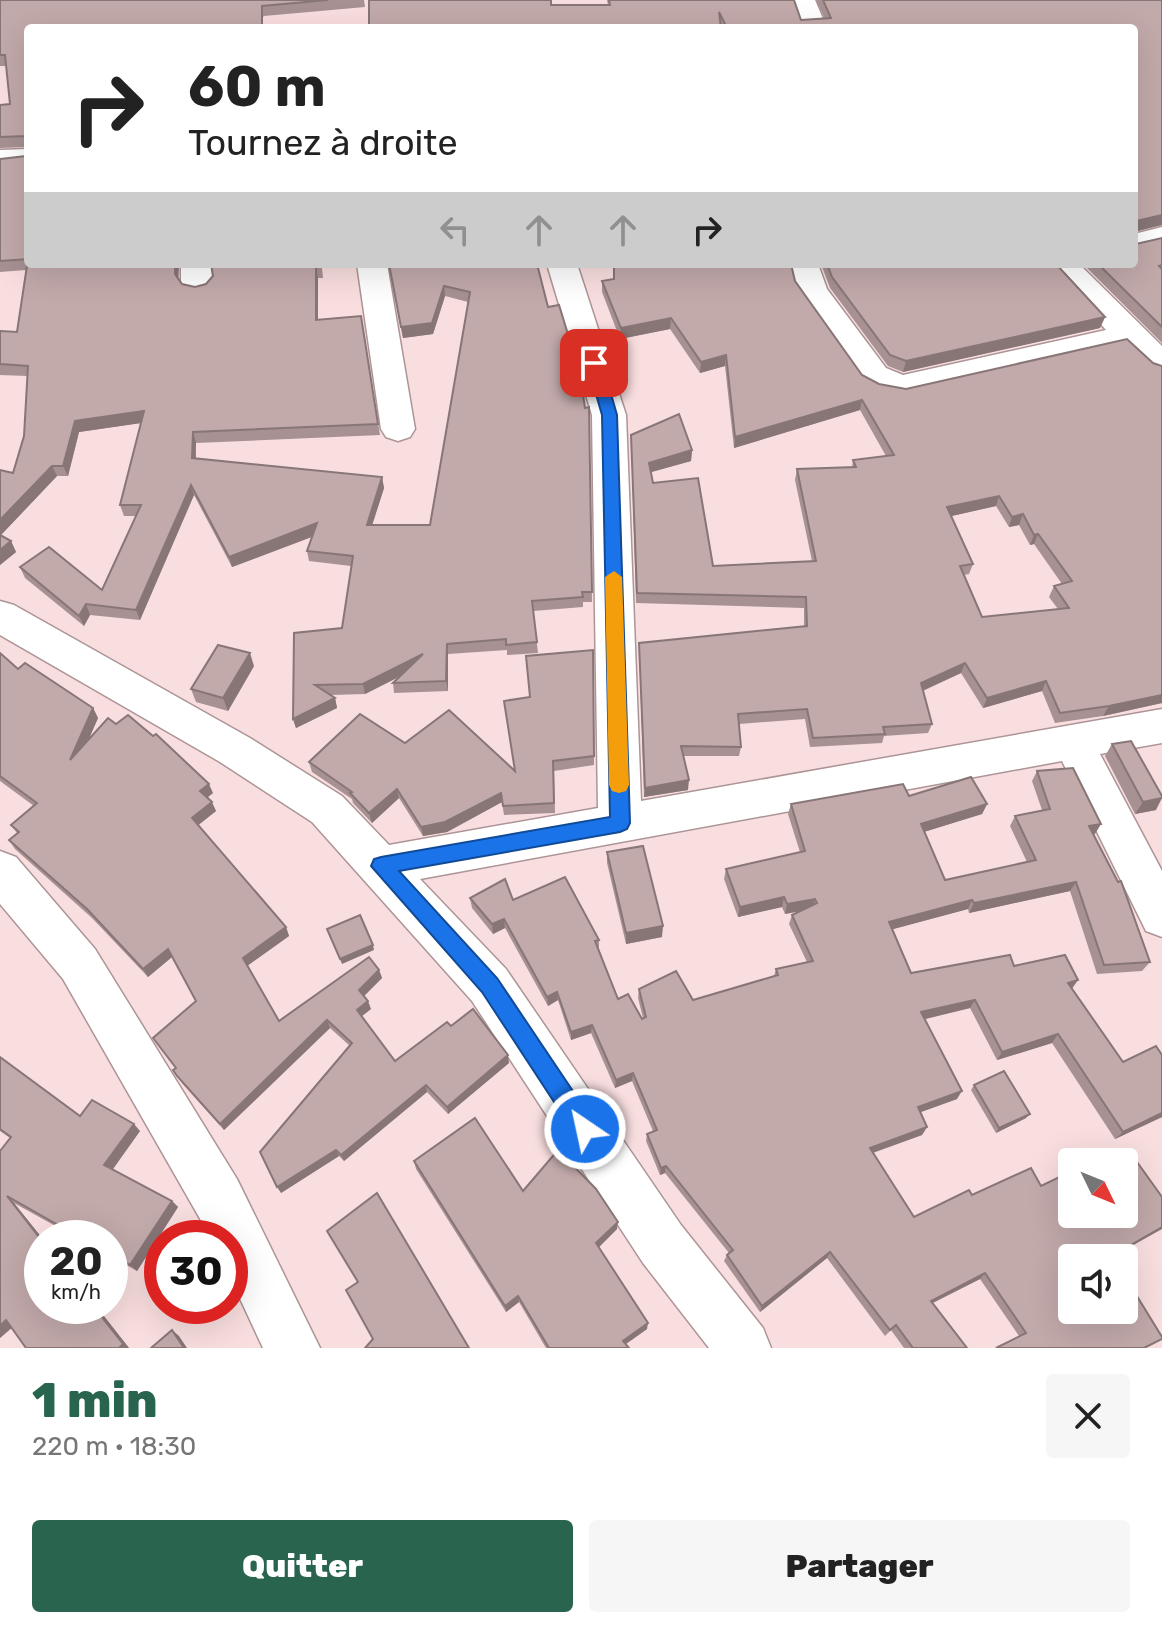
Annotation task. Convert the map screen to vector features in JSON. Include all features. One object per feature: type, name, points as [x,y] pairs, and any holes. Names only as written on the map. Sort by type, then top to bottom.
[{"type":"street","points":[[803,0],[812,24]]},
{"type":"street","points":[[0,159],[24,157]]},
{"type":"street","points":[[1138,242],[1162,236]]},
{"type":"street","points":[[373,268],[398,429]]},
{"type":"street","points":[[563,268],[609,415],[620,823]]},
{"type":"street","points":[[804,268],[812,290],[865,364],[874,376],[889,384],[903,386],[1129,335]]},
{"type":"street","points":[[1066,268],[1129,335],[1162,364]]},
{"type":"street","points":[[0,616],[235,750],[327,809],[489,985],[662,1244],[743,1348]]},
{"type":"street","points":[[381,866],[1162,726]]},
{"type":"street","points":[[1074,744],[1162,916]]},
{"type":"street","points":[[0,871],[79,964],[219,1197],[292,1348]]},
{"type":"building","points":[[0,0],[328,0],[262,6],[262,24],[24,24],[24,136],[0,137],[0,105],[10,104],[5,55],[0,55]]},
{"type":"building","points":[[369,0],[551,0],[551,5],[610,5],[609,0],[794,0],[801,20],[831,18],[823,0],[1162,0],[1162,215],[1138,221],[1138,24],[725,24],[719,12],[720,24],[369,24]]},
{"type":"building","points":[[24,156],[24,259],[0,261],[0,159]]},
{"type":"building","points":[[1162,238],[1162,265],[1159,266],[1162,269],[1162,327],[1102,268],[1138,268],[1138,244]]},
{"type":"building","points":[[27,268],[175,268],[175,274],[182,284],[195,287],[206,284],[213,276],[212,268],[316,268],[316,320],[361,316],[378,424],[193,432],[192,458],[382,477],[367,525],[430,525],[470,292],[444,286],[432,323],[401,327],[390,268],[538,268],[548,307],[559,305],[580,374],[585,408],[589,407],[592,592],[582,592],[583,597],[532,601],[537,642],[506,645],[506,639],[447,644],[446,681],[393,683],[423,654],[363,684],[315,685],[335,698],[293,719],[294,633],[342,628],[353,556],[307,551],[317,523],[229,557],[191,485],[136,610],[86,604],[79,616],[20,567],[49,547],[102,590],[141,505],[120,505],[144,411],[75,421],[63,466],[52,466],[0,520],[0,470],[13,473],[24,436],[28,366],[0,364],[0,331],[17,332]]},
{"type":"building","points":[[614,268],[792,268],[795,281],[862,375],[879,384],[906,389],[1127,339],[1153,363],[1162,366],[1162,695],[1060,713],[1046,681],[987,698],[965,663],[921,683],[932,724],[883,727],[885,734],[813,738],[807,709],[738,714],[741,747],[681,746],[689,780],[645,788],[639,643],[807,626],[806,597],[637,593],[631,435],[679,414],[692,450],[649,463],[653,483],[698,478],[713,566],[816,561],[797,469],[856,467],[853,460],[894,455],[862,400],[735,437],[726,355],[701,362],[671,318],[621,328],[602,281],[614,279]],"holes":[[[999,496],[1012,517],[1023,514],[1034,535],[1038,534],[1072,581],[1054,586],[1069,608],[982,617],[960,566],[973,564],[947,507]]]},
{"type":"building","points":[[829,268],[1060,268],[1105,317],[906,361],[890,355]]},
{"type":"building","points":[[0,535],[11,541],[0,550]]},
{"type":"building","points":[[218,645],[250,653],[223,698],[191,689]]},
{"type":"building","points":[[593,650],[594,756],[553,761],[554,803],[503,806],[501,793],[445,822],[421,827],[397,789],[369,813],[352,792],[309,762],[360,714],[405,743],[449,710],[515,771],[504,701],[530,697],[526,656]]},
{"type":"building","points":[[0,653],[18,669],[25,663],[93,708],[70,760],[108,718],[116,724],[128,715],[153,736],[156,734],[209,784],[200,791],[212,802],[192,818],[286,927],[243,958],[279,1021],[369,957],[379,970],[359,990],[368,1001],[357,1010],[395,1061],[447,1022],[451,1026],[473,1009],[508,1055],[447,1107],[426,1085],[341,1155],[336,1150],[277,1187],[260,1152],[352,1043],[327,1020],[220,1124],[177,1076],[173,1070],[176,1068],[153,1038],[196,1001],[168,949],[143,969],[87,909],[9,840],[19,832],[11,825],[37,803],[0,776]]},
{"type":"building","points":[[1131,741],[1162,798],[1143,802],[1112,744]]},
{"type":"building","points":[[1073,768],[1101,824],[1089,826],[1118,882],[1121,881],[1150,962],[1104,965],[1076,882],[974,903],[972,900],[889,922],[911,973],[1010,955],[1014,966],[1065,955],[1078,980],[1068,983],[1123,1062],[1156,1046],[1162,1055],[1162,1113],[1123,1132],[1058,1034],[1002,1052],[975,1000],[921,1012],[962,1091],[918,1107],[927,1127],[870,1148],[914,1217],[969,1190],[972,1195],[1031,1168],[1041,1186],[1058,1178],[1058,1228],[1138,1228],[1138,1163],[1162,1197],[1162,1227],[1133,1244],[1058,1244],[1058,1324],[1138,1324],[1138,1298],[1162,1339],[1144,1348],[996,1348],[1026,1333],[985,1273],[931,1301],[967,1348],[913,1348],[896,1325],[890,1330],[830,1252],[762,1306],[727,1255],[733,1250],[666,1166],[661,1168],[647,1134],[657,1130],[633,1073],[616,1080],[592,1025],[571,1032],[557,992],[547,997],[504,919],[492,924],[470,898],[505,879],[513,900],[565,877],[599,940],[595,941],[618,999],[628,994],[642,1019],[646,1017],[639,989],[676,971],[693,1000],[778,975],[776,969],[813,961],[792,915],[817,903],[815,899],[787,904],[784,897],[740,907],[726,869],[805,851],[791,804],[903,784],[909,796],[971,777],[987,804],[921,824],[945,880],[1036,860],[1015,816],[1050,809],[1037,771]]},
{"type":"building","points":[[643,846],[663,926],[626,933],[607,852]]},
{"type":"building","points":[[360,915],[373,945],[340,959],[327,929]]},
{"type":"building","points":[[0,1057],[80,1116],[92,1100],[134,1124],[104,1165],[172,1201],[160,1220],[144,1220],[144,1244],[130,1265],[128,1220],[49,1220],[7,1196],[26,1220],[24,1324],[107,1324],[123,1344],[119,1348],[26,1348],[6,1320],[0,1326],[0,1151],[11,1137],[0,1129]]},
{"type":"building","points":[[1004,1071],[1030,1114],[999,1128],[974,1085]]},
{"type":"building","points":[[475,1118],[523,1191],[558,1150],[596,1189],[618,1222],[596,1243],[648,1323],[623,1341],[629,1348],[549,1348],[518,1296],[505,1306],[414,1161]]},
{"type":"building","points":[[377,1193],[469,1348],[365,1348],[373,1339],[346,1290],[358,1282],[327,1231]]},
{"type":"building","points":[[172,1330],[184,1348],[151,1348]]},
{"type":"slow traffic","points":[[614,577],[619,785]]},
{"type":"route","points":[[585,1129],[489,985],[381,866],[620,823],[609,415],[594,363]]}]
